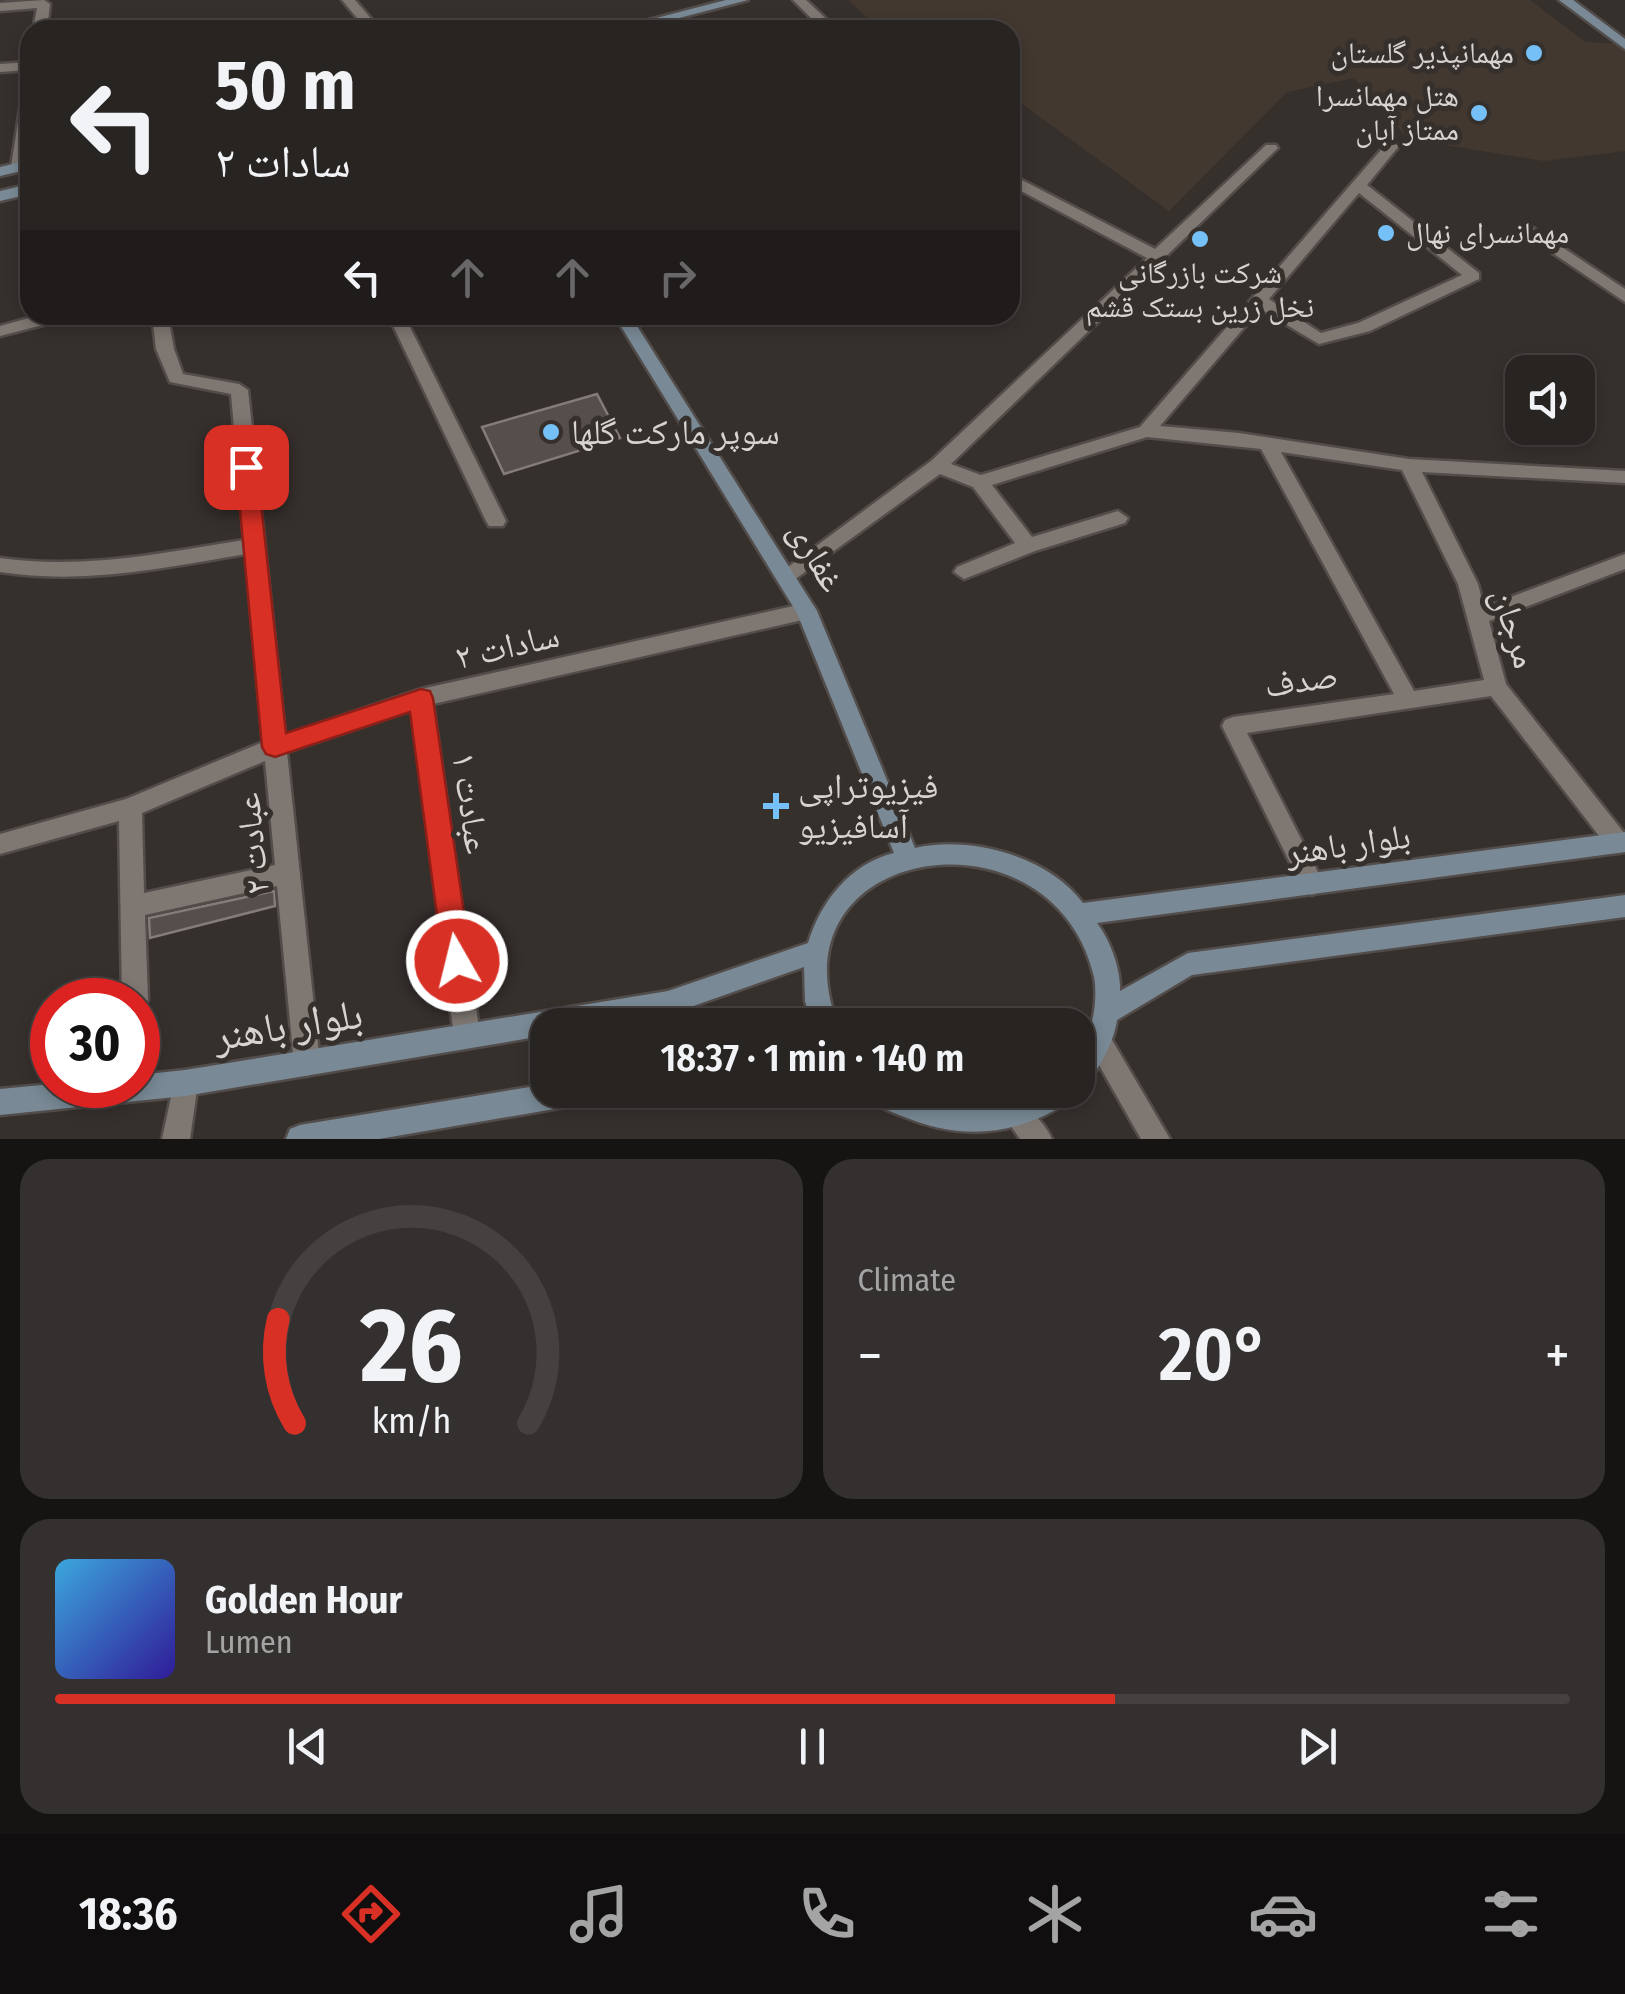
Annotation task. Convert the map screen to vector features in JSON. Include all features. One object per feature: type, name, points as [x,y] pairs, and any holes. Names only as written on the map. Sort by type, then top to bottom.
[{"type":"main road","points":[[659,20],[742,0]]},
{"type":"main road","points":[[1565,0],[1625,44]]},
{"type":"main road","name":"غفاری","points":[[628,325],[808,610],[908,856]]},
{"type":"main road","name":"بلوار باهنر","points":[[1080,914],[1622,842]]},
{"type":"main road","points":[[821,1008],[815,984],[818,950],[829,919],[849,892],[876,870],[908,856],[944,850],[983,853],[1020,866],[1053,886],[1080,914],[1097,944],[1107,978],[1107,1012],[1095,1048]]},
{"type":"main road","points":[[1107,1012],[1188,964],[1625,906]]},
{"type":"main road","name":"بلوار باهنر","points":[[0,1102],[184,1083],[668,1003],[818,950]]},
{"type":"main road","points":[[300,1139],[530,1100]]},
{"type":"main road","points":[[910,1108],[937,1118],[978,1121],[1016,1115],[1028,1108]]},
{"type":"street","points":[[798,0],[819,20]]},
{"type":"street","points":[[0,7],[48,2]]},
{"type":"street","points":[[1146,431],[1392,146]]},
{"type":"street","points":[[786,575],[938,466],[1271,148]]},
{"type":"street","points":[[1020,184],[1156,256]]},
{"type":"street","points":[[1258,300],[1318,338],[1364,327],[1473,276],[1358,185]]},
{"type":"street","points":[[1529,230],[1625,296]]},
{"type":"street","name":"عبادت ۲","points":[[161,325],[176,378],[238,390],[307,1063]]},
{"type":"street","points":[[401,325],[496,522]]},
{"type":"street","points":[[980,482],[1146,431],[1267,444],[1409,466],[1625,477]]},
{"type":"street","points":[[1267,444],[1408,699]]},
{"type":"street","points":[[938,466],[980,482],[1028,546]]},
{"type":"street","name":"مرجان","points":[[1409,466],[1468,584],[1496,687],[1622,842]]},
{"type":"street","points":[[964,572],[1028,546],[1118,518]]},
{"type":"street","points":[[0,565],[34,572],[106,568],[254,545]]},
{"type":"street","points":[[1476,618],[1625,561]]},
{"type":"street","name":"سادات ۲","points":[[0,844],[130,808],[275,747],[421,698],[808,610]]},
{"type":"street","name":"صدف","points":[[1312,884],[1233,726],[1496,687]]},
{"type":"street","name":"عبادت ۱","points":[[421,698],[467,1036]]},
{"type":"street","points":[[130,808],[133,978]]},
{"type":"street","points":[[130,907],[288,873]]},
{"type":"street","points":[[1099,1042],[1156,1139]]},
{"type":"street","points":[[176,1139],[184,1083]]},
{"type":"street","points":[[1016,1115],[1038,1139]]},
{"type":"shaded area","points":[[848,0],[1530,0],[1585,42],[1625,44],[1625,151],[1544,161],[1408,139],[1354,78],[1287,92],[1169,211],[1020,102],[1020,20],[870,20]]},
{"type":"building","name":"سوپر مارکت گلها","points":[[597,394],[620,438],[504,474],[482,427]]},
{"type":"building","points":[[274,891],[275,906],[150,938],[149,918]]},
{"type":"place","name":"مهمانپذیر گلستان","points":[[1534,53]]},
{"type":"place","name":"هتل مهمانسرا ممتاز آبان","points":[[1479,113]]},
{"type":"place","name":"مهمانسرای نهال","points":[[1386,233]]},
{"type":"place","name":"شرکت بازرگانی نخل زرین بستک قشم","points":[[1200,239]]},
{"type":"place","name":"سوپر مارکت گلها","points":[[551,432]]},
{"type":"place","name":"فیزیوتراپی آسافیزیو","points":[[776,806]]},
{"type":"route","points":[[246,467],[275,747],[421,698],[457,961]]}]
